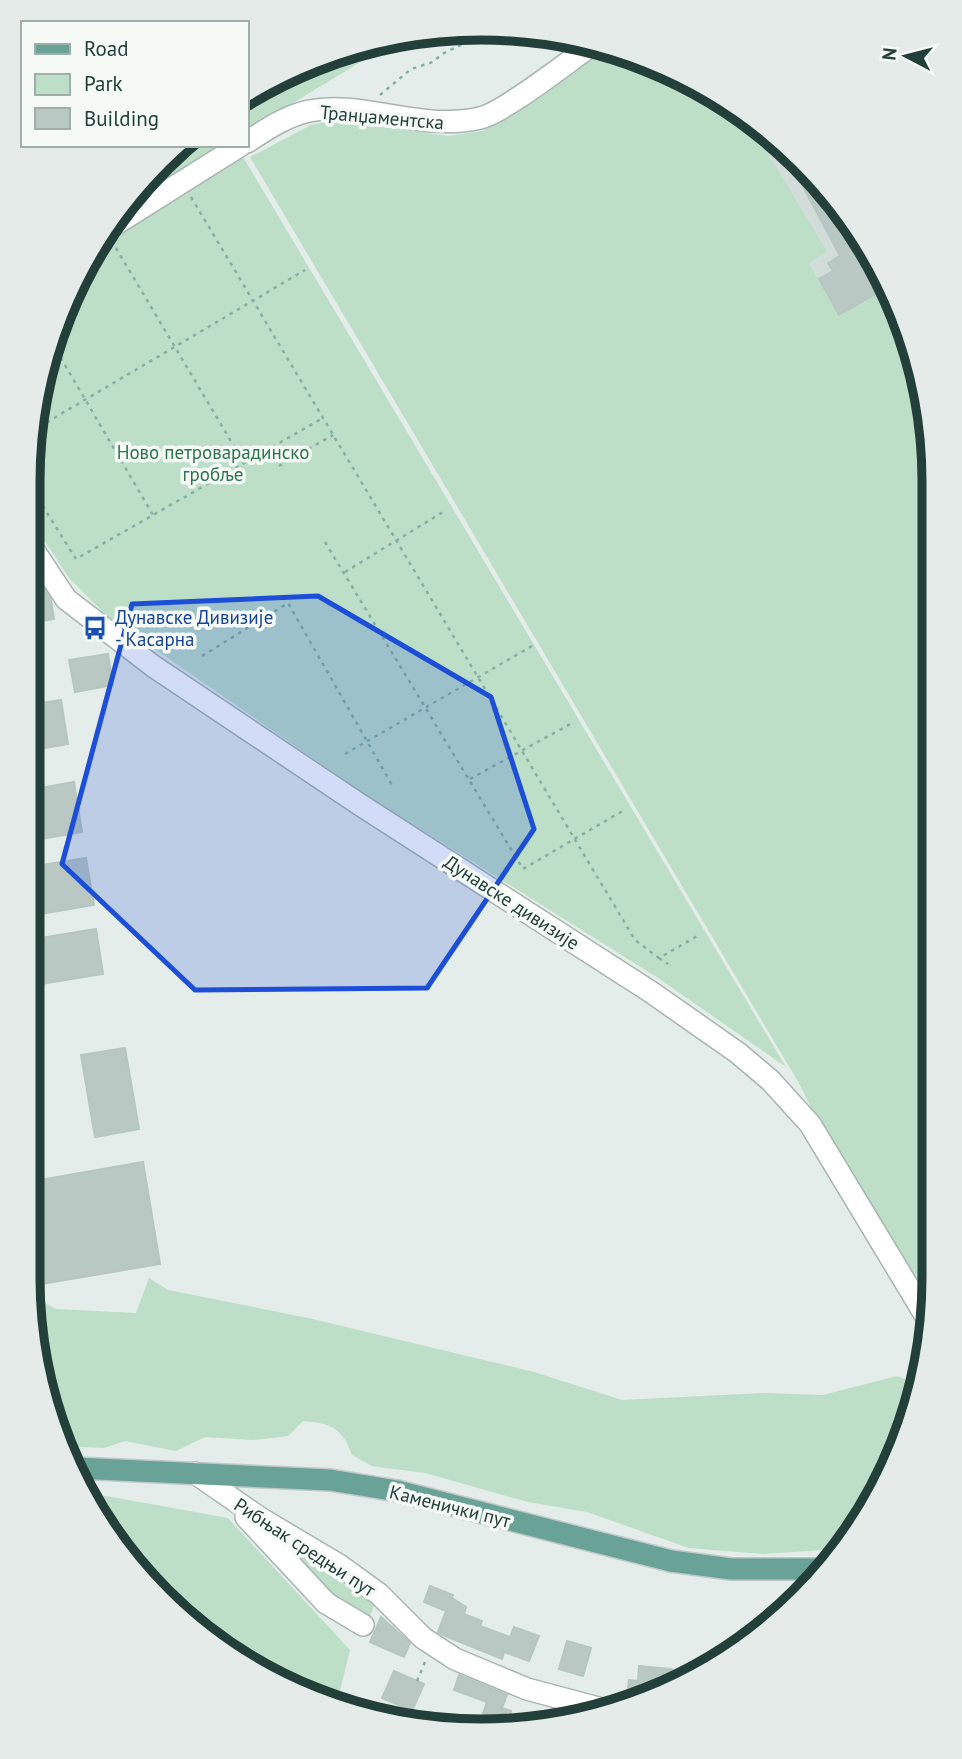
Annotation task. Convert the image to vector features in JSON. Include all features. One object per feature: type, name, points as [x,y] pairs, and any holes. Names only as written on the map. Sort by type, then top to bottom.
[{"type":"main road","name":"Каменички пут","points":[[84,1468],[330,1480],[397,1491],[671,1561],[732,1569],[812,1569]]},
{"type":"street","name":"Транџаментска","points":[[248,141],[279,122],[300,113],[330,108],[452,124],[484,117],[582,52]]},
{"type":"street","points":[[129,215],[238,147]]},
{"type":"street","name":"Дунавске дивизије","points":[[40,560],[66,599],[153,666],[359,804],[651,992],[738,1053],[770,1080],[810,1124],[921,1308]]},
{"type":"street","name":"Рибњак средњи пут","points":[[195,1473],[339,1565],[379,1594],[423,1638],[455,1659],[527,1689],[589,1705]]},
{"type":"street","points":[[229,1497],[326,1603],[363,1625]]},
{"type":"path","points":[[358,113],[411,69],[433,62],[472,40]]},
{"type":"path","points":[[187,191],[635,940],[668,964]]},
{"type":"path","points":[[116,248],[244,463]]},
{"type":"path","points":[[44,423],[305,270]]},
{"type":"path","points":[[59,355],[153,515]]},
{"type":"path","points":[[40,502],[76,559],[323,418]]},
{"type":"path","points":[[279,466],[333,435]]},
{"type":"path","points":[[345,572],[443,512]]},
{"type":"path","points":[[325,541],[523,869],[626,809]]},
{"type":"path","points":[[202,656],[288,603],[393,785]]},
{"type":"path","points":[[345,754],[531,646]]},
{"type":"path","points":[[470,779],[574,722]]},
{"type":"path","points":[[659,957],[699,935]]},
{"type":"highlighted area","points":[[318,596],[491,697],[534,829],[427,988],[195,990],[62,864],[132,604]]},
{"type":"shaded area","points":[[760,140],[793,169],[831,213],[863,261],[877,288],[836,311],[809,263],[826,252]]},
{"type":"green space","points":[[375,53],[248,130],[248,107],[261,99],[312,74]]},
{"type":"green space","points":[[597,56],[650,74],[701,99],[760,140],[827,252],[809,263],[836,311],[877,288],[888,312],[907,367],[921,452],[922,1285],[821,1128],[800,1085],[250,157],[311,125],[333,120],[448,136],[482,131]]},
{"type":"green space","points":[[194,147],[221,147],[149,192]]},
{"type":"green space","name":"Ново петроварадинско гробље","points":[[243,157],[786,1067],[658,978],[360,791],[107,616],[69,578],[40,534],[44,423],[55,367],[74,312],[113,239]]},
{"type":"green space","points":[[149,1278],[168,1290],[308,1318],[534,1372],[622,1400],[766,1393],[823,1395],[897,1376],[909,1381],[898,1420],[876,1473],[863,1498],[828,1550],[763,1554],[689,1548],[587,1512],[528,1502],[425,1473],[372,1466],[352,1455],[340,1433],[328,1426],[312,1422],[303,1421],[288,1436],[253,1440],[205,1437],[176,1451],[125,1441],[104,1448],[74,1446],[55,1392],[44,1336],[41,1301],[56,1309],[136,1313]]},
{"type":"green space","points":[[97,1494],[228,1518],[350,1650],[339,1695],[261,1660],[213,1628],[169,1590],[131,1546]]},
{"type":"green space","points":[[260,1523],[376,1600],[369,1619],[332,1599]]},
{"type":"building","points":[[795,171],[847,236],[879,292],[839,315],[819,279],[833,271],[828,263],[840,256]]},
{"type":"building","points":[[44,589],[51,600],[54,619],[40,621],[40,590]]},
{"type":"building","points":[[108,654],[113,685],[75,692],[69,660]]},
{"type":"building","points":[[61,700],[68,744],[40,749],[40,703]]},
{"type":"building","points":[[74,782],[82,832],[40,839],[40,788]]},
{"type":"building","points":[[86,858],[94,905],[40,914],[40,865]]},
{"type":"building","points":[[96,929],[103,974],[40,984],[40,938]]},
{"type":"building","points":[[125,1048],[139,1129],[95,1137],[81,1055]]},
{"type":"building","points":[[143,1162],[160,1264],[41,1284],[40,1180]]},
{"type":"building","points":[[430,1586],[453,1595],[452,1598],[466,1607],[464,1614],[482,1621],[480,1626],[510,1637],[514,1627],[539,1636],[529,1661],[504,1652],[502,1659],[438,1632],[446,1611],[424,1602]]},
{"type":"building","points":[[381,1617],[410,1643],[404,1657],[370,1642]]},
{"type":"building","points":[[567,1641],[591,1648],[583,1676],[559,1669]]},
{"type":"building","points":[[639,1666],[678,1672],[627,1693],[629,1680],[638,1681]]},
{"type":"building","points":[[394,1671],[424,1684],[412,1711],[382,1698]]},
{"type":"building","points":[[459,1675],[507,1695],[502,1708],[511,1711],[509,1718],[481,1719],[487,1702],[454,1690]]},
{"type":"place","name":"Дунавске Дивизије - Касарна","points":[[95,628]]}]
